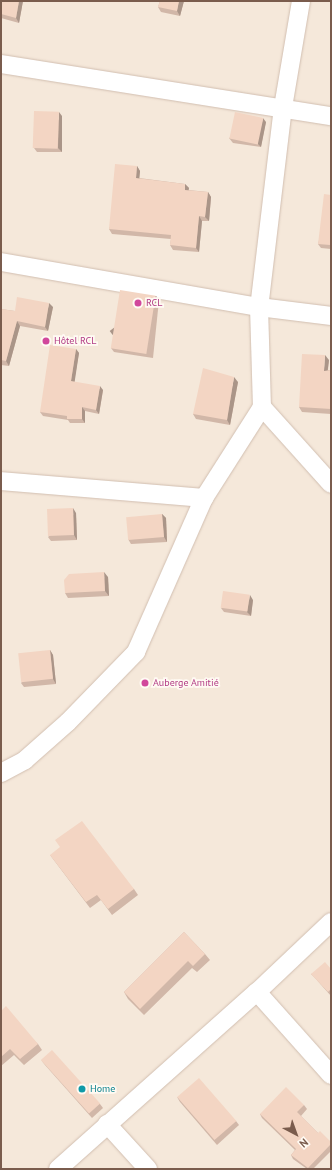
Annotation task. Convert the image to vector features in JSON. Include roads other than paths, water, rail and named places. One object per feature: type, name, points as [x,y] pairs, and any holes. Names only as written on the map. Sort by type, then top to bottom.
[{"type":"street","points":[[1,773],[25,760],[68,722],[136,652],[204,498],[262,407],[259,307],[283,107],[301,1]]},
{"type":"street","points":[[1,64],[283,107],[331,116]]},
{"type":"street","points":[[1,262],[259,307],[331,316]]},
{"type":"street","points":[[262,407],[331,484]]},
{"type":"street","points":[[1,481],[204,498]]},
{"type":"street","points":[[58,1169],[257,992],[331,922]]},
{"type":"street","points":[[257,992],[331,1075]]},
{"type":"street","points":[[107,1124],[148,1169]]},
{"type":"place","name":"RCL","points":[[138,303]]},
{"type":"place","name":"Hôtel RCL","points":[[46,341]]},
{"type":"place","name":"Auberge Amitié","points":[[145,683]]},
{"type":"place","name":"Home","points":[[82,1089]]}]
